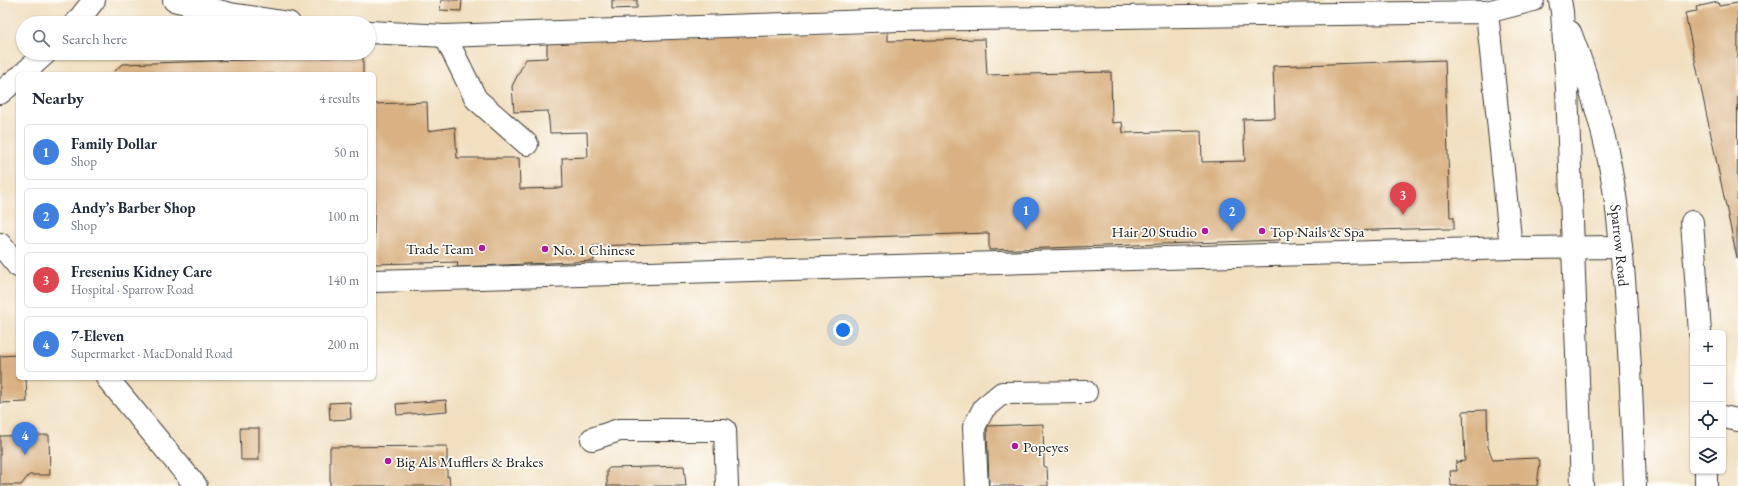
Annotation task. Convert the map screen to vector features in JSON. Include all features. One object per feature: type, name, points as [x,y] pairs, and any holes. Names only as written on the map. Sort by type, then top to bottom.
[{"type":"street","points":[[81,16],[94,0]]},
{"type":"street","points":[[174,0],[243,16]]},
{"type":"street","points":[[376,32],[445,36],[899,20],[1487,12],[1533,0]]},
{"type":"street","name":"Sparrow Road","points":[[1561,6],[1567,89],[1582,486]]},
{"type":"street","name":"Sparrow Road","points":[[1561,6],[1583,65],[1595,103],[1606,144],[1617,207],[1627,303],[1635,486]]},
{"type":"street","points":[[1487,12],[1511,248]]},
{"type":"street","points":[[445,36],[476,98],[527,144]]},
{"type":"street","points":[[25,72],[38,60]]},
{"type":"street","points":[[0,93],[16,80]]},
{"type":"street","points":[[1692,222],[1700,330]]},
{"type":"street","points":[[0,244],[16,264]]},
{"type":"street","points":[[376,281],[1573,246],[1621,247]]},
{"type":"street","points":[[109,380],[196,486]]},
{"type":"street","points":[[977,486],[974,427],[984,408],[1002,393],[1086,392]]},
{"type":"street","points":[[1726,418],[1738,420]]},
{"type":"street","points":[[592,439],[619,430],[725,430],[727,486]]},
{"type":"street","points":[[1706,474],[1706,486]]},
{"type":"building","points":[[441,0],[462,0],[461,11],[440,10]]},
{"type":"building","points":[[612,0],[637,0],[637,8],[612,9]]},
{"type":"building","points":[[1718,2],[1719,6],[1738,3],[1737,258],[1685,13],[1697,11],[1696,7]]},
{"type":"building","points":[[888,31],[888,41],[985,39],[987,75],[1111,72],[1112,123],[1122,122],[1123,133],[1201,131],[1202,162],[1245,161],[1243,119],[1275,118],[1273,66],[1445,60],[1450,217],[1454,217],[1454,229],[1442,228],[1279,233],[1280,240],[989,250],[989,233],[593,246],[594,261],[457,267],[458,262],[376,264],[376,104],[427,102],[428,131],[455,127],[457,158],[519,158],[520,189],[563,188],[562,158],[588,157],[587,132],[550,133],[548,111],[514,112],[512,86],[526,59],[547,58],[547,42]]},
{"type":"building","points":[[242,60],[363,60],[363,72],[114,72],[122,64]]},
{"type":"building","points":[[16,355],[16,380],[26,380],[27,402],[0,403],[0,356]]},
{"type":"building","points":[[446,400],[447,411],[397,415],[396,404]]},
{"type":"building","points":[[350,402],[351,419],[330,420],[329,403]]},
{"type":"building","points":[[1487,410],[1488,447],[1493,460],[1537,458],[1540,462],[1537,486],[1451,486],[1450,471],[1457,471],[1456,462],[1465,461],[1463,411]]},
{"type":"building","name":"Popeyes","points":[[1043,424],[1044,467],[1047,467],[1048,486],[989,486],[987,426]]},
{"type":"building","points":[[240,428],[259,428],[259,460],[241,460]]},
{"type":"building","points":[[49,435],[50,475],[29,475],[21,485],[0,485],[0,436]]},
{"type":"building","name":"Big Als Mufflers & Brakes","points":[[447,446],[447,477],[449,476],[450,486],[330,486],[330,447]]},
{"type":"building","points":[[684,466],[686,486],[607,486],[607,470],[609,468]]},
{"type":"place","name":"Fresenius Kidney Care","points":[[1403,215]]},
{"type":"place","name":"Family Dollar","points":[[1026,230]]},
{"type":"place","name":"Hair 20 Studio","points":[[1205,231]]},
{"type":"place","name":"Andy’s Barber Shop","points":[[1232,231]]},
{"type":"place","name":"Top Nails & Spa","points":[[1262,231]]},
{"type":"place","name":"Trade Team","points":[[482,248]]},
{"type":"place","name":"No. 1 Chinese","points":[[545,249]]},
{"type":"place","name":"Popeyes","points":[[1015,446]]},
{"type":"place","name":"7-Eleven","points":[[25,455]]},
{"type":"place","name":"Big Als Mufflers & Brakes","points":[[388,461]]}]
